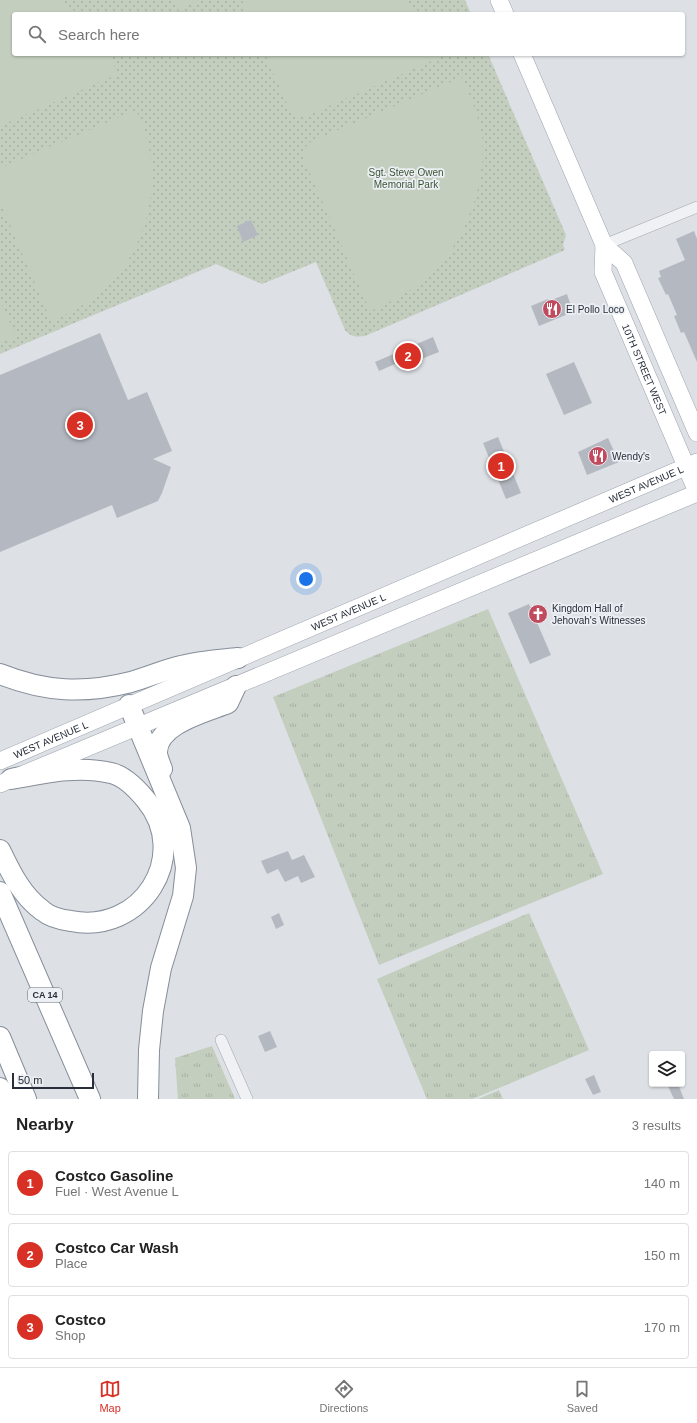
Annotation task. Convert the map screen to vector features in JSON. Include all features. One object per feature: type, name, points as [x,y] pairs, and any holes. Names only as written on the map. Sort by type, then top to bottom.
[{"type":"highway","points":[[0,674],[35,686],[64,690],[97,689],[131,682],[181,666],[238,658]]},
{"type":"highway","points":[[164,787],[162,768],[157,754],[160,740],[172,726],[228,703],[236,686]]},
{"type":"highway","points":[[129,705],[180,828],[186,868],[184,896],[162,968],[153,1011],[149,1050],[148,1099]]},
{"type":"highway","points":[[0,850],[12,876],[24,894],[44,912],[64,920],[84,924],[109,920],[126,914],[142,901],[154,886],[161,868],[163,849],[162,826],[153,808],[136,787],[112,773],[83,769],[6,781]]},
{"type":"highway","name":"CA 14","points":[[0,892],[90,1099]]},
{"type":"highway","points":[[0,1038],[26,1099]]},
{"type":"highway","points":[[0,1088],[6,1099]]},
{"type":"main road","points":[[499,0],[504,12]]},
{"type":"main road","name":"10TH STREET WEST","points":[[523,56],[604,245],[624,263],[697,432]]},
{"type":"main road","name":"10TH STREET WEST","points":[[604,245],[603,272],[692,464],[697,493]]},
{"type":"main road","name":"WEST AVENUE L","points":[[2,760],[692,464]]},
{"type":"main road","points":[[6,781],[697,493]]},
{"type":"street","points":[[604,245],[697,207]]},
{"type":"street","points":[[221,1040],[247,1099]]},
{"type":"green space","name":"Sgt. Steve Owen Memorial Park","points":[[0,0],[465,0],[470,12],[12,12],[12,56],[489,56],[566,235],[563,245],[565,250],[365,336],[354,336],[345,330],[316,262],[262,284],[216,264],[0,354]]},
{"type":"green space","points":[[0,0],[62,0],[76,12],[12,12],[12,56],[110,56],[118,74],[0,126]]},
{"type":"green space","points":[[174,0],[201,0],[178,10]]},
{"type":"green space","points":[[242,0],[406,0],[417,12],[247,12]]},
{"type":"green space","points":[[266,56],[441,56],[304,117],[295,115],[289,109]]},
{"type":"green space","points":[[462,77],[481,129],[482,137],[480,176],[476,197],[469,216],[449,253],[437,268],[423,281],[410,290],[370,311],[305,162],[305,148],[310,142]]},
{"type":"green space","points":[[136,110],[145,132],[150,156],[152,180],[150,204],[144,227],[122,270],[106,288],[87,303],[51,321],[0,202],[0,168]]},
{"type":"green space","points":[[0,300],[16,337],[0,343]]},
{"type":"green space","points":[[488,609],[603,874],[379,965],[273,697]]},
{"type":"green space","points":[[529,913],[589,1050],[473,1099],[427,1099],[377,979]]},
{"type":"green space","points":[[212,1046],[235,1099],[178,1099],[175,1058]]},
{"type":"green space","points":[[499,1090],[503,1099],[478,1099]]},
{"type":"building","points":[[251,220],[258,235],[243,242],[237,226]]},
{"type":"building","points":[[694,231],[697,239],[697,362],[684,332],[681,333],[674,316],[677,315],[668,294],[666,295],[658,278],[661,277],[659,271],[685,260],[676,239]]},
{"type":"building","name":"El Pollo Loco","points":[[567,294],[573,312],[539,326],[531,306],[548,299],[549,301]]},
{"type":"building","points":[[100,333],[128,400],[147,392],[172,451],[153,459],[171,467],[162,493],[158,501],[117,518],[112,505],[0,552],[0,375]]},
{"type":"building","points":[[433,337],[439,352],[406,365],[404,360],[379,371],[375,362]]},
{"type":"building","points":[[574,362],[592,403],[564,415],[546,374]]},
{"type":"building","points":[[498,437],[521,493],[506,499],[483,443]]},
{"type":"building","name":"Wendy's","points":[[608,438],[619,462],[587,475],[578,452]]},
{"type":"building","points":[[529,604],[551,655],[530,664],[508,613]]},
{"type":"building","points":[[288,851],[292,860],[304,855],[315,877],[301,883],[298,876],[285,882],[278,869],[267,874],[261,861]]},
{"type":"building","points":[[279,913],[284,925],[276,929],[271,917]]},
{"type":"building","points":[[270,1031],[277,1047],[265,1052],[258,1036]]},
{"type":"building","points":[[594,1075],[601,1092],[593,1095],[585,1079]]},
{"type":"building","points":[[668,1087],[679,1087],[684,1099],[674,1099]]},
{"type":"place","name":"El Pollo Loco","points":[[552,309]]},
{"type":"place","name":"Costco Car Wash","points":[[408,356]]},
{"type":"place","name":"Costco","points":[[80,425]]},
{"type":"place","name":"Wendy's","points":[[598,456]]},
{"type":"place","name":"Costco Gasoline","points":[[501,466]]},
{"type":"place","name":"Kingdom Hall of Jehovah's Witnesses","points":[[538,614]]}]
